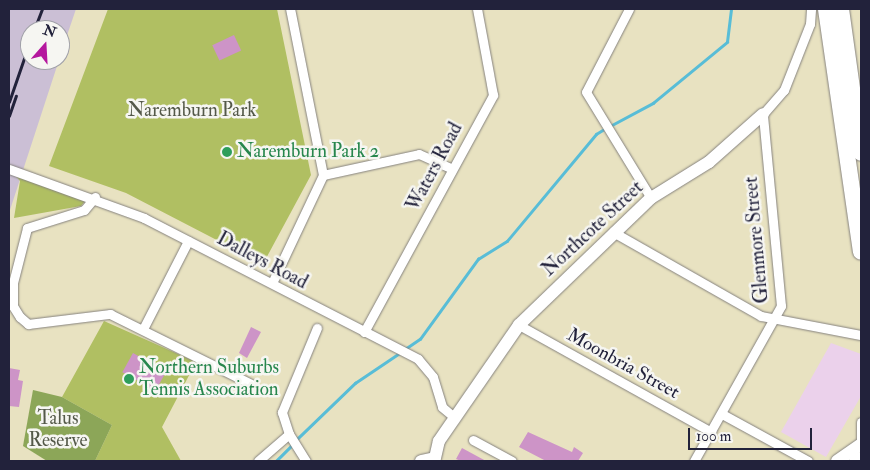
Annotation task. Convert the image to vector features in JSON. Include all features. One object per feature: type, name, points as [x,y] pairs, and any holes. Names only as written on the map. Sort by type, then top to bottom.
[{"type":"highway","points":[[826,9],[861,252]]},
{"type":"highway","points":[[841,9],[861,153]]},
{"type":"street","points":[[272,283],[323,175],[290,9]]},
{"type":"street","name":"Waters Road","points":[[364,332],[493,94],[477,9]]},
{"type":"street","points":[[630,9],[586,92],[651,198]]},
{"type":"street","name":"Northcote Street","points":[[421,461],[435,459],[439,440],[519,325],[613,232],[651,198],[709,162],[763,114],[784,90],[810,24],[811,9]]},
{"type":"street","name":"Glenmore Street","points":[[694,461],[781,306],[763,114]]},
{"type":"street","points":[[323,175],[419,154],[452,169]]},
{"type":"street","name":"Dalleys Road","points":[[9,169],[95,197],[272,283],[427,366],[442,407],[455,418]]},
{"type":"street","points":[[95,197],[84,210],[27,228],[16,262],[13,306],[28,324],[99,312],[143,329],[253,385]]},
{"type":"street","points":[[613,232],[761,316],[860,335]]},
{"type":"street","points":[[143,329],[188,241]]},
{"type":"street","name":"Moonbria Street","points":[[519,325],[711,432]]},
{"type":"street","points":[[306,461],[289,434],[283,406],[317,328]]},
{"type":"street","points":[[722,414],[808,461]]},
{"type":"street","points":[[861,422],[861,440]]},
{"type":"street","points":[[258,461],[289,434]]},
{"type":"street","points":[[473,440],[512,461]]},
{"type":"street","points":[[837,461],[861,444]]},
{"type":"street","points":[[856,461],[861,458]]},
{"type":"shaded area","points":[[9,9],[76,9],[70,27],[70,20],[20,20],[20,70],[56,70],[9,213]]},
{"type":"shaded area","points":[[831,343],[861,354],[861,396],[826,457],[781,432]]},
{"type":"green space","name":"Naremburn Park","points":[[108,9],[277,9],[311,175],[263,264],[126,193],[49,166]]},
{"type":"green space","points":[[13,173],[85,201],[81,206],[14,218],[20,181]]},
{"type":"green space","name":"Northern Suburbs Tennis Association","points":[[104,321],[196,362],[162,427],[181,461],[95,461],[112,425],[62,397]]},
{"type":"green space","name":"Talus Reserve","points":[[33,390],[62,397],[112,425],[95,461],[47,461],[23,446]]},
{"type":"building","points":[[234,35],[241,50],[219,61],[212,45]]},
{"type":"building","points":[[251,327],[261,332],[247,358],[239,353]]},
{"type":"building","points":[[133,353],[166,371],[156,391],[122,372]]},
{"type":"building","points":[[9,368],[20,370],[18,380],[23,381],[19,407],[9,406]]},
{"type":"building","points":[[528,432],[572,452],[574,447],[583,453],[578,461],[546,461],[519,447]]},
{"type":"building","points":[[462,448],[486,461],[461,461],[456,459]]},
{"type":"waterway","points":[[610,126],[653,103],[727,42],[731,9]]},
{"type":"waterway","points":[[405,349],[420,339],[478,259],[507,241],[596,134],[606,128]]},
{"type":"waterway","points":[[296,440],[355,383],[401,352]]},
{"type":"waterway","points":[[276,461],[293,444]]},
{"type":"railway","points":[[38,20],[42,9]]},
{"type":"railway","points":[[9,102],[20,70]]},
{"type":"railway","points":[[9,116],[16,96]]},
{"type":"place","name":"Naremburn Park 2","points":[[227,152]]},
{"type":"place","name":"Northern Suburbs Tennis Association","points":[[129,379]]}]
